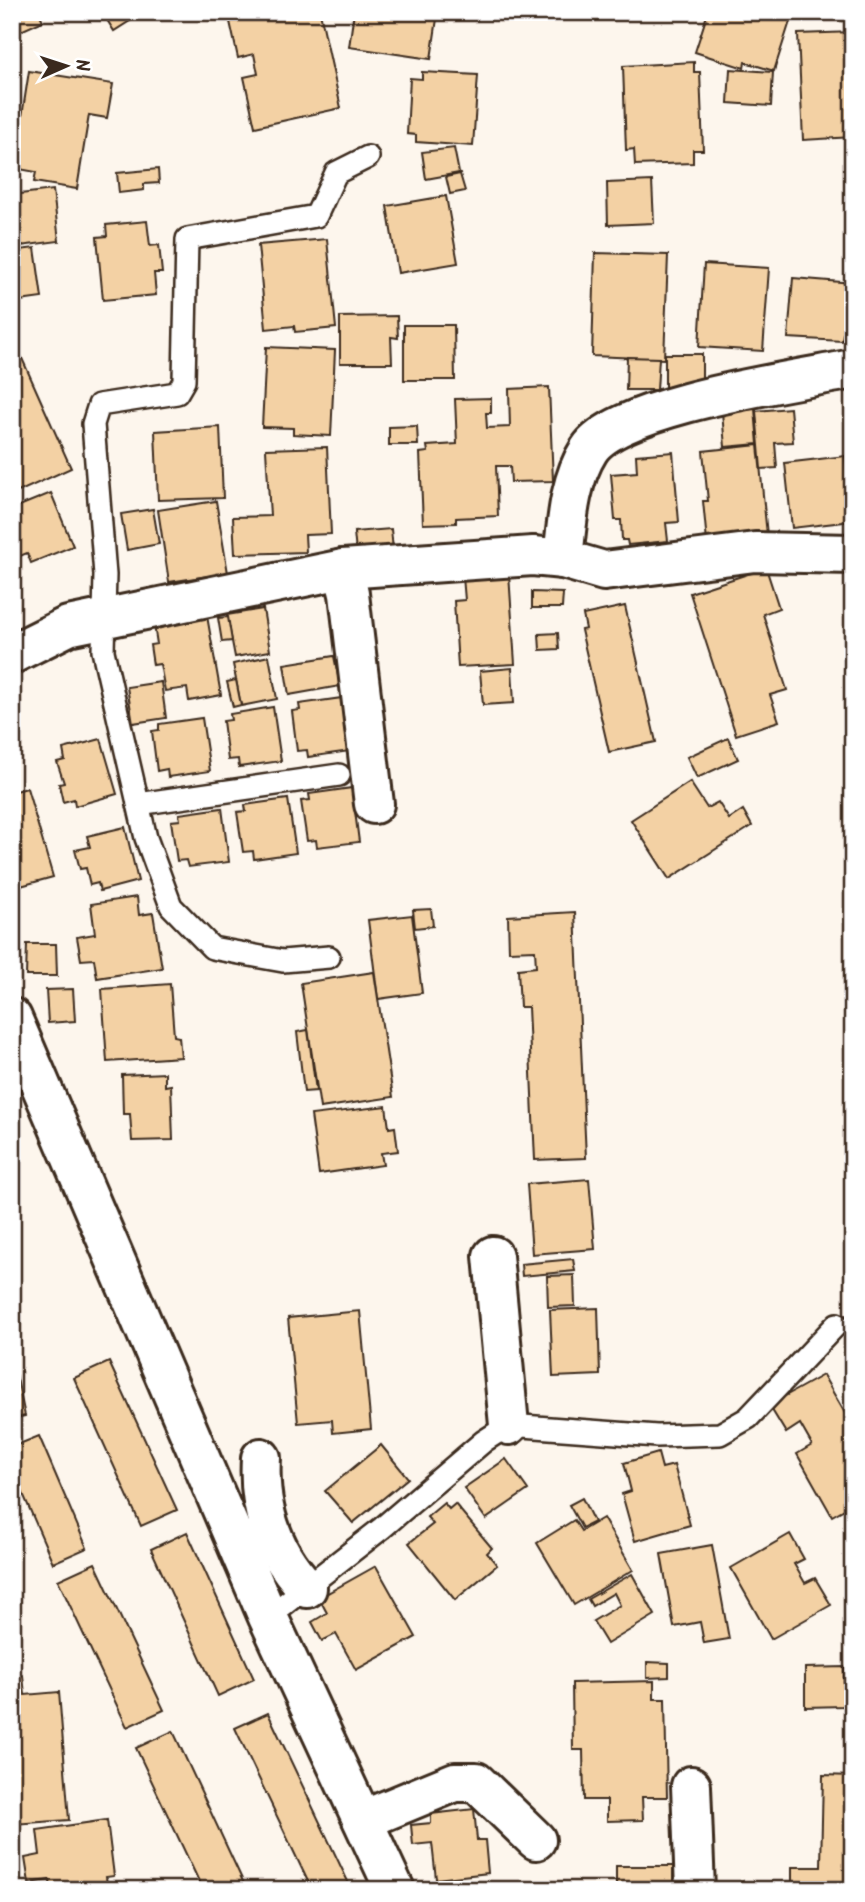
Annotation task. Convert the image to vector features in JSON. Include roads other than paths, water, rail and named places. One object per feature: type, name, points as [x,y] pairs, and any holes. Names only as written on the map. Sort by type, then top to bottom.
[{"type":"street","points":[[563,559],[576,478],[590,448],[613,428],[638,417],[699,400],[853,369]]},
{"type":"street","points":[[12,654],[68,626],[343,569],[533,556],[563,559],[604,570],[755,552],[853,554]]},
{"type":"street","points":[[343,569],[349,594],[374,804]]},
{"type":"street","points":[[12,1018],[268,1617],[395,1890]]},
{"type":"street","points":[[493,1256],[509,1425]]},
{"type":"street","points":[[261,1458],[259,1489],[264,1516],[289,1569],[307,1588]]},
{"type":"street","points":[[363,1820],[455,1782],[476,1782],[536,1840]]},
{"type":"street","points":[[691,1786],[695,1890]]},
{"type":"lane","points":[[329,957],[282,961],[212,948],[171,906],[146,838],[103,651],[105,575],[93,424],[99,405],[177,393],[184,381],[187,239],[316,216],[336,173],[368,157]]},
{"type":"lane","points":[[138,804],[339,775]]},
{"type":"lane","points":[[268,1617],[307,1588],[484,1441],[509,1425],[657,1436],[720,1434],[748,1418],[837,1324]]}]
